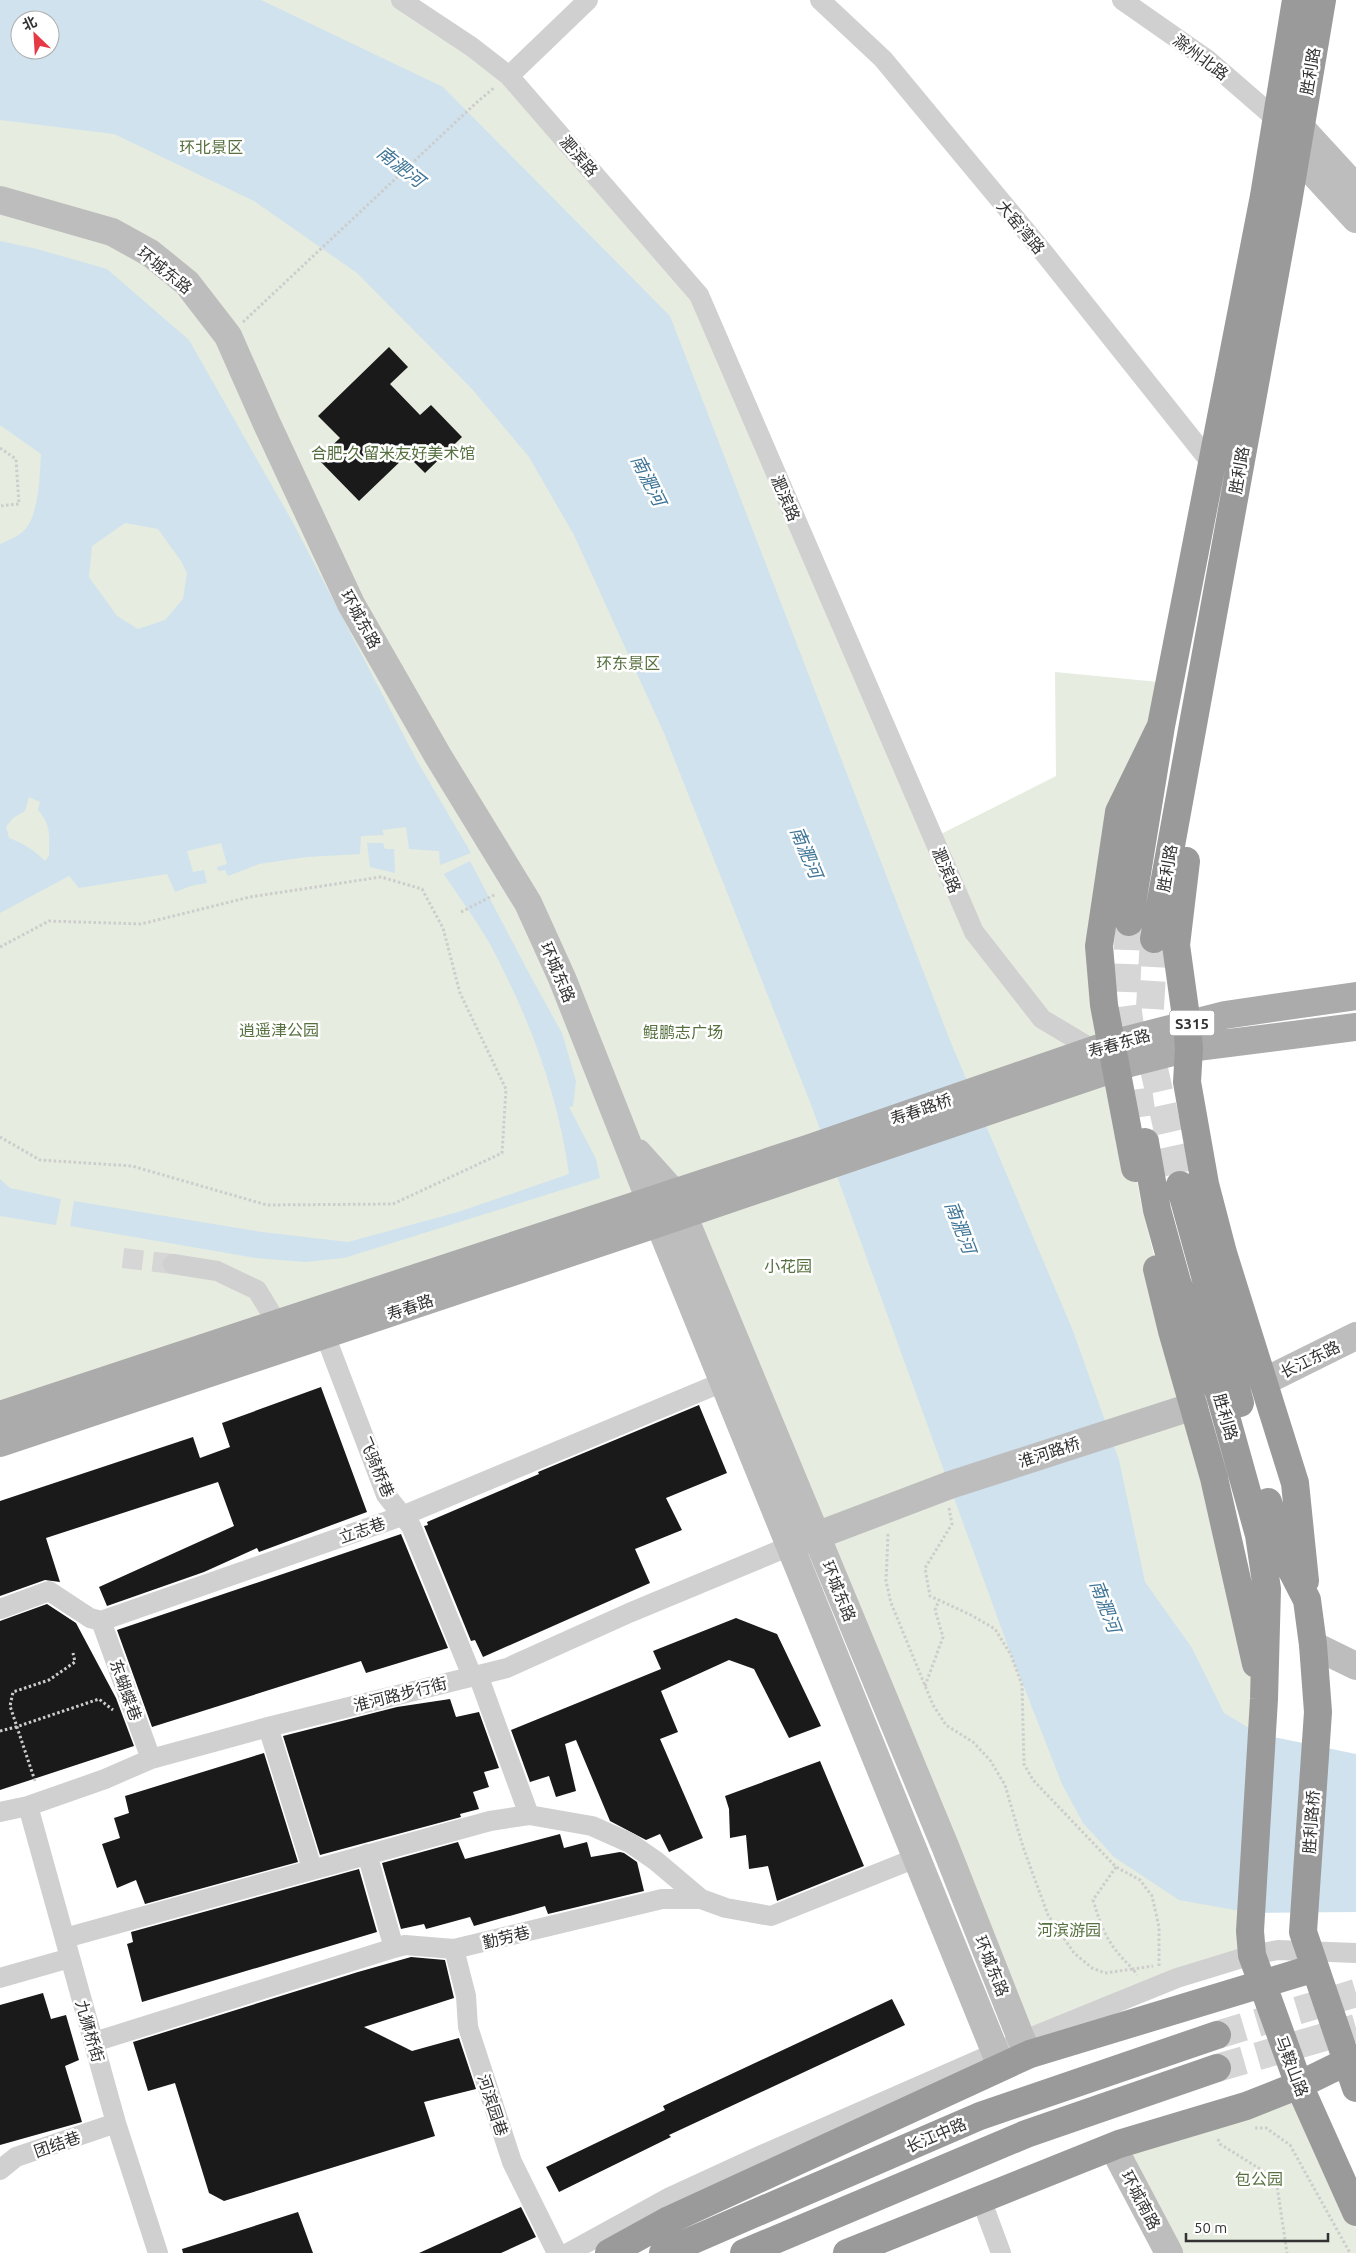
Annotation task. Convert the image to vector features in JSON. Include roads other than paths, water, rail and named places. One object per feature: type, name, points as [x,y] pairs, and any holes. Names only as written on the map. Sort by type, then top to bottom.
[{"type":"highway","name":"胜利路","points":[[1154,939],[1296,154],[1288,123],[1296,0]]},
{"type":"highway","name":"胜利路","points":[[1129,922],[1161,726],[1264,196],[1288,123],[1322,0]]},
{"type":"highway","points":[[1193,722],[1205,756],[1182,887],[1176,945],[1188,1036],[1187,1082],[1205,1184],[1223,1253],[1295,1483],[1307,1600]]},
{"type":"highway","points":[[1161,726],[1119,812],[1099,946],[1107,1054],[1172,1331],[1214,1478],[1264,1699]]},
{"type":"highway","name":"胜利路","points":[[1145,1142],[1157,1210],[1178,1282],[1220,1395],[1259,1535],[1267,1589],[1264,1699]]},
{"type":"highway","name":"胜利路","points":[[1180,1185],[1257,1469],[1286,1559],[1307,1600],[1314,1645],[1318,1712]]},
{"type":"highway","name":"马鞍山路","points":[[1264,1699],[1250,1931],[1252,1955],[1261,1985],[1299,2085],[1356,2212]]},
{"type":"highway","name":"胜利路桥","points":[[1309,1951],[1318,1712]]},
{"type":"highway","points":[[609,2253],[667,2221],[998,2059],[1026,2048],[1261,1985],[1309,1951],[1351,2061],[1356,2088]]},
{"type":"highway","name":"长江中路","points":[[663,2253],[980,2116],[1217,2035]]},
{"type":"highway","points":[[847,2253],[1113,2147],[1246,2106],[1299,2085],[1351,2061]]},
{"type":"highway","name":"长江中路","points":[[744,2253],[1026,2134],[1217,2068]]},
{"type":"main road","name":"寿春东路","points":[[1188,1036],[1225,1014],[1356,996]]},
{"type":"main road","name":"寿春东路","points":[[1035,1082],[1107,1054],[1188,1036],[1356,1027]]},
{"type":"main road","name":"寿春路桥","points":[[814,1159],[1035,1082]]},
{"type":"main road","name":"寿春路","points":[[0,1415],[277,1323],[666,1208],[814,1159]]},
{"type":"main road","name":"寿春路","points":[[0,1442],[325,1335],[666,1208]]},
{"type":"street","name":"淝滨路","points":[[400,0],[472,47],[509,76],[699,295],[974,932],[1042,1019],[1107,1054]]},
{"type":"street","points":[[509,76],[588,0]]},
{"type":"street","name":"大窑湾路","points":[[820,0],[883,59],[1044,253],[1212,464]]},
{"type":"street","name":"滁州北路","points":[[1122,0],[1208,60],[1288,123]]},
{"type":"street","points":[[1288,123],[1356,188]]},
{"type":"street","points":[[1296,154],[1356,219]]},
{"type":"street","name":"环城东路","points":[[0,200],[112,232],[150,253],[187,283],[228,336],[266,424],[351,604],[438,756],[528,904],[562,978],[628,1140],[666,1208],[817,1536],[1026,2048]]},
{"type":"street","name":"环城东路","points":[[666,1208],[723,1382],[998,2059]]},
{"type":"street","points":[[173,1264],[217,1272],[257,1290],[277,1323]]},
{"type":"street","name":"飞骑桥巷","points":[[325,1335],[386,1495],[411,1526],[475,1676],[529,1815]]},
{"type":"street","name":"长江东路","points":[[1263,1382],[1356,1336]]},
{"type":"street","name":"立志巷","points":[[101,1621],[402,1516],[723,1382]]},
{"type":"street","name":"淮河路桥","points":[[790,1546],[944,1487],[1194,1406]]},
{"type":"street","name":"淮河路步行街","points":[[0,1812],[28,1806],[105,1779],[151,1760],[268,1727],[507,1668],[629,1613],[790,1546]]},
{"type":"street","points":[[0,1609],[49,1591],[90,1618],[101,1621]]},
{"type":"street","name":"东蝴蝶巷","points":[[101,1621],[151,1760]]},
{"type":"street","points":[[1314,1645],[1356,1666]]},
{"type":"street","points":[[268,1727],[312,1868]]},
{"type":"street","name":"九狮桥街","points":[[28,1806],[116,2123],[158,2253]]},
{"type":"street","points":[[66,1938],[312,1868],[490,1821],[529,1815],[592,1826],[630,1843],[656,1861],[701,1899]]},
{"type":"street","points":[[367,1854],[394,1948]]},
{"type":"street","name":"勤劳巷","points":[[94,2042],[394,1948],[405,1946],[454,1949],[662,1899],[701,1899],[726,1908],[770,1916],[916,1858]]},
{"type":"street","name":"河滨园巷","points":[[454,1949],[466,1996],[468,2027],[512,2162],[557,2253]]},
{"type":"street","points":[[1026,2048],[1145,1991],[1177,1978],[1252,1955],[1278,1950],[1356,1953]]},
{"type":"street","points":[[0,1978],[70,1958]]},
{"type":"street","points":[[568,2253],[670,2197],[731,2169],[998,2059]]},
{"type":"street","name":"团结巷","points":[[0,2170],[16,2158],[116,2123]]},
{"type":"street","name":"环城南路","points":[[1113,2147],[1169,2253]]},
{"type":"street","points":[[981,2199],[1001,2253]]},
{"type":"water","name":"南淝河","points":[[0,0],[261,0],[443,87],[670,316],[951,1043],[1073,1331],[1119,1460],[1145,1582],[1192,1648],[1224,1713],[1259,1734],[1356,1754],[1356,1912],[1252,1913],[1179,1900],[1114,1857],[1083,1823],[1062,1784],[1006,1641],[810,1102],[664,733],[574,535],[529,457],[472,389],[357,273],[254,201],[114,134],[0,120]]},
{"type":"water","points":[[0,241],[37,249],[107,269],[189,340],[292,521],[416,759],[471,853],[440,865],[439,851],[409,849],[406,827],[382,830],[384,835],[361,836],[360,854],[306,857],[259,864],[228,876],[225,870],[218,871],[217,867],[227,864],[221,843],[187,851],[193,872],[204,870],[207,883],[175,892],[167,874],[79,888],[69,876],[0,913],[0,544],[20,534],[29,524],[37,499],[41,454],[0,425]],"holes":[[[125,523],[158,529],[181,561],[187,573],[183,599],[165,620],[138,629],[117,616],[89,577],[92,546]],[[29,797],[40,802],[38,810],[48,827],[49,856],[45,861],[28,847],[9,838],[6,827],[13,818],[25,811]]]},
{"type":"water","points":[[367,843],[383,843],[385,849],[394,849],[395,873],[370,867]]},
{"type":"water","points":[[470,861],[562,1033],[576,1081],[573,1106],[569,1107],[596,1159],[600,1178],[344,1258],[305,1262],[256,1258],[70,1226],[74,1201],[262,1232],[348,1242],[458,1212],[569,1174],[557,1114],[540,1056],[529,1027],[490,944],[444,874]]},
{"type":"water","points":[[0,1179],[10,1188],[61,1199],[56,1225],[0,1216]]},
{"type":"tunnel","points":[[1129,922],[1126,996],[1145,1142]]},
{"type":"tunnel","points":[[1154,939],[1148,1042],[1180,1185]]},
{"type":"tunnel","points":[[123,1258],[173,1264]]},
{"type":"tunnel","points":[[1217,2035],[1356,1993]]},
{"type":"tunnel","points":[[1217,2068],[1356,2028]]},
{"type":"park label","name":"环北景区","points":[[211,147]]},
{"type":"park label","name":"合肥-久留米友好美术馆","points":[[393,453]]},
{"type":"park label","name":"环东景区","points":[[628,663]]},
{"type":"park label","name":"逍遥津公园","points":[[279,1030]]},
{"type":"park label","name":"鲲鹏志广场","points":[[683,1032]]},
{"type":"park label","name":"小花园","points":[[788,1266]]},
{"type":"park label","name":"河滨游园","points":[[1069,1930]]},
{"type":"park label","name":"包公园","points":[[1259,2179]]}]
